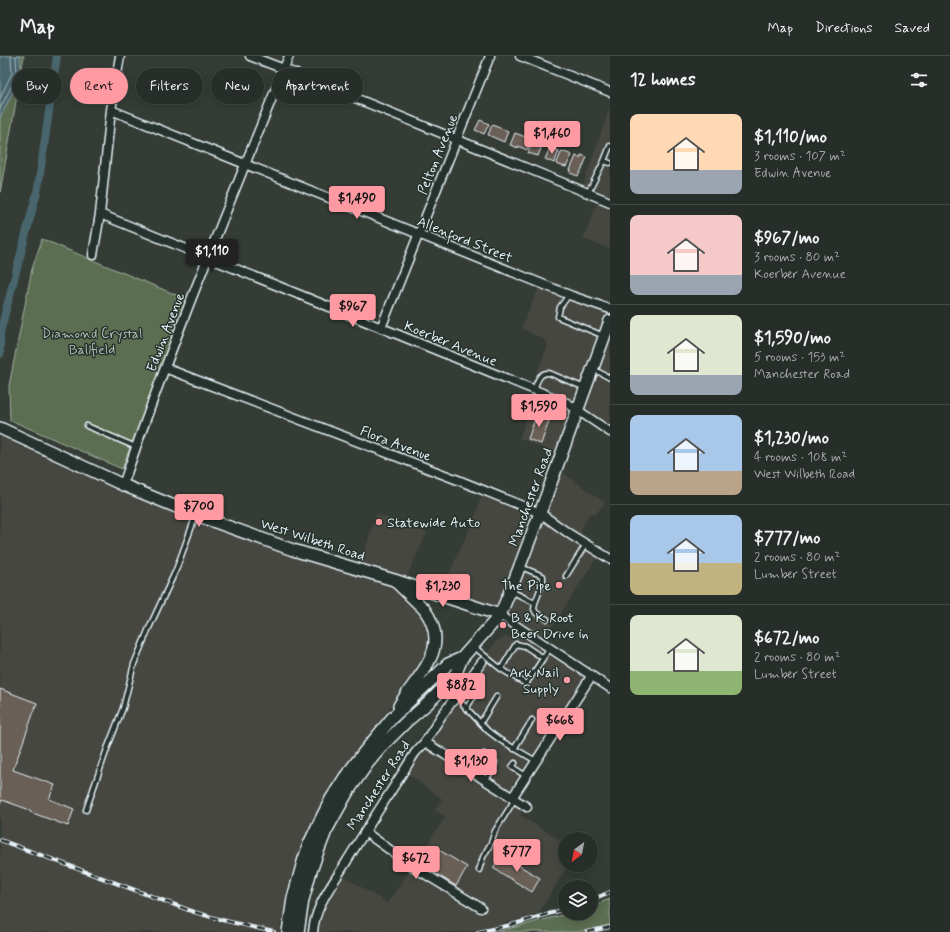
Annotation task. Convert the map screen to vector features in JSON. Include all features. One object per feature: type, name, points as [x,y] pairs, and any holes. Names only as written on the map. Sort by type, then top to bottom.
[{"type":"main road","name":"Manchester Road","points":[[462,658],[500,615],[511,591],[610,323]]},
{"type":"main road","name":"West Wilbeth Road","points":[[0,428],[123,485],[196,515],[293,550],[394,580],[500,615]]},
{"type":"main road","points":[[392,718],[411,687],[427,666],[434,648],[435,638],[433,623],[428,613],[394,580]]},
{"type":"main road","points":[[298,932],[298,876],[309,844],[331,799],[358,760],[392,718],[448,664],[462,658]]},
{"type":"main road","points":[[288,932],[298,899],[310,874],[326,830],[347,793],[365,767],[385,743],[427,704],[456,673],[462,658]]},
{"type":"street","points":[[93,256],[100,214],[111,110],[120,56]]},
{"type":"street","points":[[250,56],[281,68]]},
{"type":"street","name":"Edwin Avenue","points":[[284,68],[289,56]]},
{"type":"street","name":"Pelton Avenue","points":[[381,328],[490,56]]},
{"type":"street","points":[[520,56],[610,92]]},
{"type":"street","name":"Edwin Avenue","points":[[123,485],[165,368],[272,99]]},
{"type":"street","points":[[363,102],[610,202]]},
{"type":"street","name":"Allenford Street","points":[[111,110],[569,295],[610,309]]},
{"type":"street","name":"Koerber Avenue","points":[[100,214],[567,403],[610,432]]},
{"type":"street","name":"Flora Avenue","points":[[165,368],[458,480],[540,513],[610,559]]},
{"type":"street","name":"West Wilbeth Road","points":[[500,615],[610,688]]},
{"type":"street","name":"Manchester Road","points":[[313,932],[319,906],[365,832],[415,753],[425,742],[442,715],[482,662]]},
{"type":"street","points":[[514,799],[526,776],[592,675]]},
{"type":"street","points":[[425,742],[526,807]]},
{"type":"street","points":[[365,832],[415,868],[481,908]]},
{"type":"lane","points":[[588,193],[610,146]]},
{"type":"lane","points":[[604,161],[610,163]]},
{"type":"lane","points":[[569,295],[560,307],[558,317],[605,336]]},
{"type":"lane","points":[[592,369],[610,378]]},
{"type":"lane","points":[[534,390],[539,378],[545,372],[586,388]]},
{"type":"lane","points":[[86,426],[136,447]]},
{"type":"lane","points":[[86,810],[123,708],[134,664],[176,570],[196,515]]},
{"type":"lane","points":[[566,576],[586,544]]},
{"type":"lane","points":[[520,566],[543,576],[543,582],[534,609],[536,613],[547,619]]},
{"type":"lane","points":[[511,591],[535,603]]},
{"type":"lane","points":[[501,669],[516,644],[525,646],[542,658]]},
{"type":"lane","points":[[473,646],[501,669],[526,684],[550,648]]},
{"type":"lane","points":[[466,709],[480,686]]},
{"type":"lane","points":[[481,722],[497,696]]},
{"type":"lane","points":[[455,697],[481,722],[488,731],[514,749],[536,761]]},
{"type":"lane","points":[[514,749],[532,720]]},
{"type":"lane","points":[[484,754],[494,762],[492,770],[486,780]]},
{"type":"lane","points":[[515,763],[512,768],[526,776]]},
{"type":"lane","points":[[479,870],[495,831],[514,799]]},
{"type":"shaded area","points":[[610,107],[610,249],[583,239],[599,197],[581,190]]},
{"type":"shaded area","points":[[541,283],[610,309],[610,432],[578,410],[561,456],[519,438],[537,391],[530,388],[547,348],[546,341],[521,328]]},
{"type":"shaded area","points":[[0,428],[123,485],[359,570],[376,514],[427,533],[405,584],[424,609],[430,635],[426,659],[415,677],[382,717],[360,750],[296,874],[286,903],[280,932],[0,932]]},
{"type":"shaded area","points":[[556,468],[606,502],[595,515],[590,513],[582,527],[580,541],[599,554],[542,643],[500,615],[439,595],[474,519],[483,491],[540,513]]},
{"type":"shaded area","points":[[517,635],[592,675],[512,798],[527,807],[520,815],[558,839],[558,872],[564,872],[538,914],[483,929],[464,932],[313,932],[314,923],[339,873],[387,903],[445,817],[434,810],[442,799],[404,771],[496,641],[505,637]]},
{"type":"green space","points":[[0,56],[24,56],[22,68],[12,68],[12,104],[16,104],[0,193]]},
{"type":"green space","name":"Diamond Crystal Ballfield","points":[[42,239],[186,299],[122,469],[10,420],[9,386],[32,269]]},
{"type":"green space","points":[[610,899],[610,925],[579,932],[496,932],[558,916],[558,920],[598,920],[598,903]]},
{"type":"water","points":[[0,56],[20,56],[21,68],[12,68],[12,93],[0,118]]},
{"type":"building","points":[[480,120],[489,124],[484,134],[475,130]]},
{"type":"building","points":[[492,125],[508,131],[504,142],[488,135]]},
{"type":"building","points":[[515,133],[531,139],[527,150],[518,146],[518,148],[510,145]]},
{"type":"building","points":[[534,137],[544,141],[538,156],[528,153]]},
{"type":"building","points":[[550,148],[559,151],[554,163],[545,159]]},
{"type":"building","points":[[562,151],[572,155],[566,167],[556,164]]},
{"type":"building","points":[[581,155],[587,157],[578,176],[570,173],[570,170],[576,156],[580,158]]},
{"type":"building","points":[[537,413],[550,418],[541,444],[528,439]]},
{"type":"building","points":[[0,689],[37,703],[13,770],[55,785],[49,799],[74,809],[68,826],[2,800],[0,804]]},
{"type":"building","points":[[431,845],[467,867],[456,886],[420,864]]},
{"type":"building","points":[[501,855],[540,878],[532,892],[493,868]]},
{"type":"waterway","points":[[0,354],[0,333],[38,188],[57,56]]},
{"type":"railway","points":[[0,840],[194,912],[274,932]]},
{"type":"railway","points":[[598,897],[610,892]]},
{"type":"railway","points":[[478,932],[511,925],[558,911]]},
{"type":"railway","points":[[587,932],[610,927]]},
{"type":"place","name":"Statewide Auto","points":[[379,522]]},
{"type":"place","name":"The Pipe","points":[[559,585]]},
{"type":"place","name":"B & K Root Beer Drive in","points":[[503,625]]},
{"type":"place","name":"Ark Nail Supply","points":[[567,680]]}]
